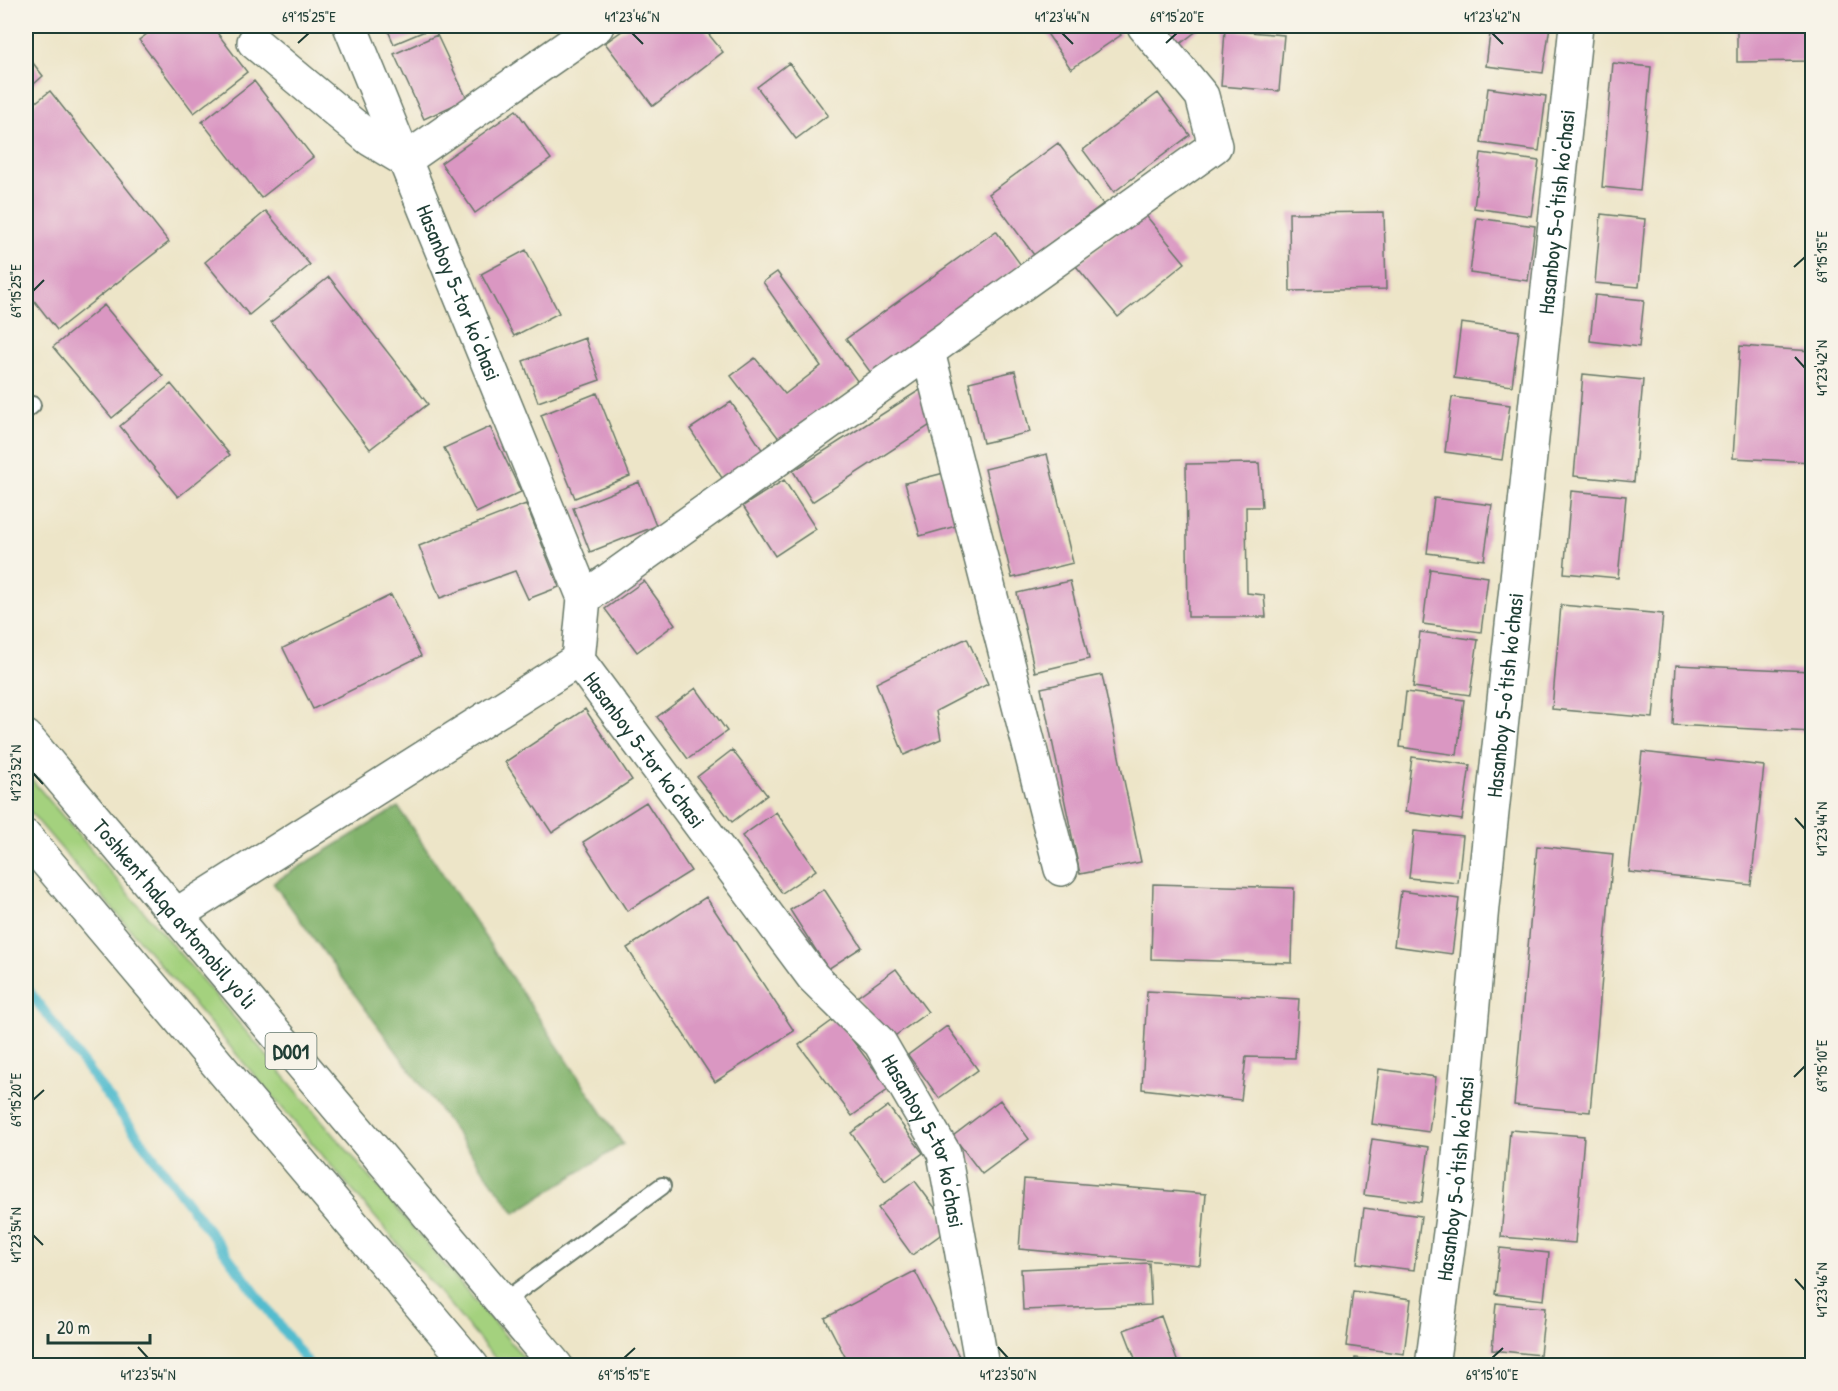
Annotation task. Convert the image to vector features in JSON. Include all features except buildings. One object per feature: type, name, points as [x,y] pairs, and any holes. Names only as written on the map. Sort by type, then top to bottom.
[{"type":"main road","name":"Hasanboy 5-tor ko'chasi","points":[[350,26],[584,598],[578,660],[813,977],[880,1043],[944,1153],[982,1365]]},
{"type":"main road","points":[[257,31],[370,139],[405,160],[597,26]]},
{"type":"main road","points":[[584,598],[1215,146],[1202,96],[1144,26]]},
{"type":"main road","name":"Hasanboy 5-o'tish ko'chasi","points":[[1431,1365],[1456,1188],[1483,894],[1576,26]]},
{"type":"main road","points":[[928,352],[1061,869]]},
{"type":"main road","points":[[176,915],[578,660]]},
{"type":"main road","name":"Toshkent halqa avtomobil yo'li","points":[[26,737],[556,1365]]},
{"type":"main road","points":[[26,837],[472,1365]]},
{"type":"lane","points":[[503,1302],[662,1186]]},
{"type":"green space","points":[[26,773],[530,1365],[501,1365],[26,807]]},
{"type":"green space","points":[[398,807],[623,1144],[515,1213],[273,883]]},
{"type":"waterway","points":[[26,987],[310,1366]]}]
